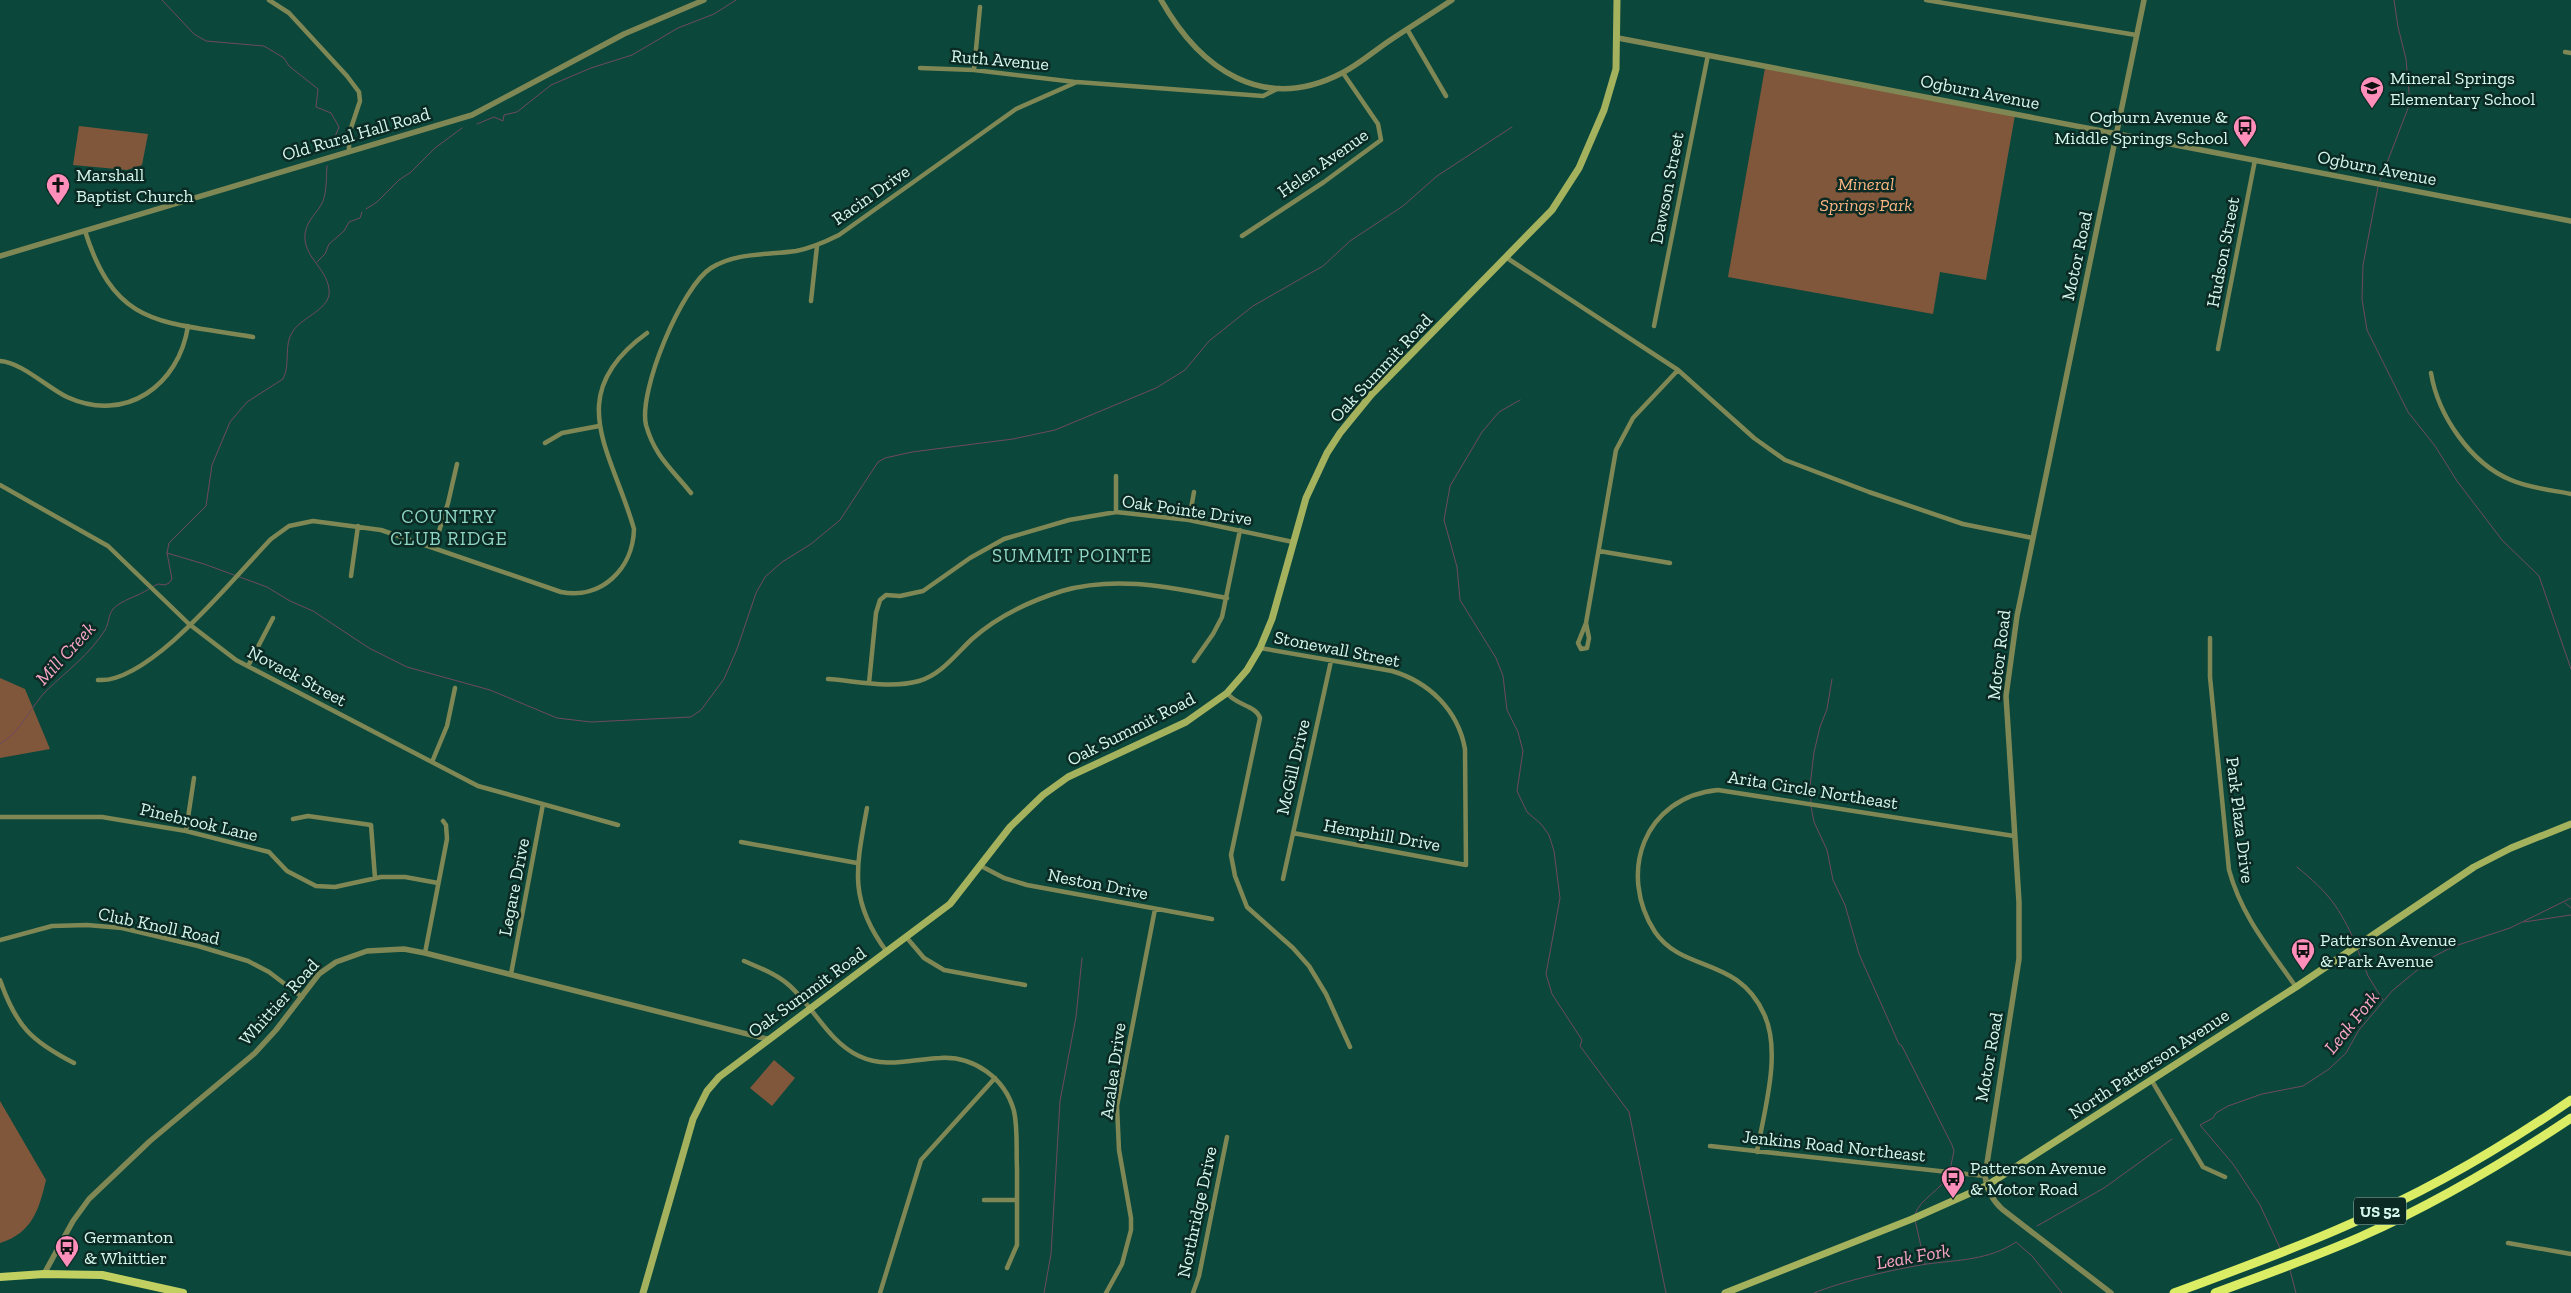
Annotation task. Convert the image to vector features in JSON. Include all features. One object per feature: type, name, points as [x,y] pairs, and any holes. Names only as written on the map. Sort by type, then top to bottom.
[{"type":"highway","name":"US 52","points":[[2174,1293],[2302,1245],[2400,1201],[2497,1149],[2571,1100]]},
{"type":"highway","name":"US 52","points":[[2215,1293],[2315,1256],[2406,1215],[2495,1167],[2571,1118]]},
{"type":"main road","name":"Oak Summit Road","points":[[643,1293],[697,1110],[707,1092],[719,1077],[767,1039],[907,938],[950,904],[982,866],[1010,827],[1032,804],[1058,783],[1186,722],[1227,693],[1247,670],[1260,648],[1272,619],[1306,498],[1327,452],[1371,395],[1552,210],[1579,168],[1609,97],[1616,69],[1618,38],[1617,0]]},
{"type":"main road","name":"North Patterson Avenue","points":[[1724,1293],[1904,1222],[1986,1186],[2152,1081],[2474,868],[2511,848],[2571,824]]},
{"type":"main road","points":[[0,1277],[44,1274],[102,1275],[183,1293]]},
{"type":"street","points":[[269,0],[289,13],[347,76],[359,92],[360,101],[349,134],[349,152]]},
{"type":"street","name":"Old Rural Hall Road","points":[[0,256],[472,115],[624,34],[704,0]]},
{"type":"street","points":[[1161,0],[1193,46],[1229,76],[1255,86],[1279,88],[1316,84],[1343,73],[1452,0]]},
{"type":"street","points":[[1926,0],[2136,35]]},
{"type":"street","name":"Motor Road","points":[[2111,1293],[2019,1224],[1997,1204],[1986,1186],[1984,1176],[2020,959],[2019,902],[2006,684],[2017,616],[2118,134],[2144,0]]},
{"type":"street","points":[[974,70],[980,7]]},
{"type":"street","points":[[1407,29],[1446,96]]},
{"type":"street","name":"Ogburn Avenue","points":[[1618,38],[2571,221]]},
{"type":"street","points":[[2564,52],[2571,54]]},
{"type":"street","name":"Dawson Street","points":[[1654,326],[1708,55]]},
{"type":"street","name":"Ruth Avenue","points":[[920,68],[974,70],[1077,82]]},
{"type":"street","name":"Helen Avenue","points":[[1242,236],[1324,182],[1381,140],[1378,124],[1343,73]]},
{"type":"street","name":"Racin Drive","points":[[691,493],[658,455],[646,422],[648,397],[667,332],[698,281],[711,268],[745,256],[817,246],[839,235],[1016,109],[1077,82],[1263,96],[1279,88]]},
{"type":"street","name":"Hudson Street","points":[[2218,349],[2255,160]]},
{"type":"street","points":[[85,231],[101,273],[120,300],[142,314],[188,326],[253,337]]},
{"type":"street","points":[[811,301],[817,246]]},
{"type":"street","points":[[1507,258],[1678,370],[1754,438],[1793,464],[1963,524],[2033,538]]},
{"type":"street","points":[[0,361],[14,365],[77,401],[96,405],[117,404],[139,398],[163,382],[179,359],[188,326]]},
{"type":"street","points":[[98,680],[112,680],[154,659],[280,530],[298,523],[313,522],[381,530],[560,592],[573,594],[584,592],[611,581],[627,562],[634,540],[634,529],[627,505],[603,444],[598,410],[604,381],[618,358],[647,333]]},
{"type":"street","points":[[1586,623],[1589,644],[1587,648],[1581,650],[1578,643],[1586,623],[1611,470],[1624,432],[1633,418],[1678,370]]},
{"type":"street","points":[[2432,373],[2434,391],[2442,410],[2465,444],[2483,462],[2511,480],[2571,494]]},
{"type":"street","points":[[545,443],[562,433],[599,426]]},
{"type":"street","points":[[434,547],[448,503],[457,464]]},
{"type":"street","points":[[1116,476],[1116,512]]},
{"type":"street","name":"Novack Street","points":[[0,486],[108,546],[190,624],[236,660],[478,786],[618,825]]},
{"type":"street","points":[[1189,520],[1194,492]]},
{"type":"street","name":"Oak Pointe Drive","points":[[869,683],[876,613],[880,600],[886,595],[900,596],[923,590],[970,558],[1004,539],[1069,520],[1116,512],[1189,520],[1293,542]]},
{"type":"street","points":[[351,576],[358,526]]},
{"type":"street","points":[[1194,661],[1214,634],[1227,598],[1240,530]]},
{"type":"street","points":[[1599,551],[1670,562]]},
{"type":"street","points":[[828,679],[891,684],[920,680],[940,669],[991,625],[1021,607],[1063,591],[1092,585],[1130,582],[1153,584],[1227,598]]},
{"type":"street","points":[[248,666],[273,618]]},
{"type":"street","name":"Park Plaza Drive","points":[[2210,638],[2210,677],[2229,870],[2237,897],[2250,922],[2296,987]]},
{"type":"street","name":"Stonewall Street","points":[[1260,648],[1392,671],[1412,678],[1428,688],[1453,716],[1463,740],[1466,761],[1466,865]]},
{"type":"street","name":"McGill Drive","points":[[1282,880],[1331,661]]},
{"type":"street","points":[[432,762],[447,726],[455,688]]},
{"type":"street","points":[[1227,693],[1234,701],[1257,712],[1260,718],[1230,855],[1240,895],[1250,912],[1293,948],[1309,966],[1326,994],[1350,1048]]},
{"type":"street","points":[[186,831],[194,778]]},
{"type":"street","name":"Arita Circle Northeast","points":[[1758,1152],[1771,1060],[1769,1028],[1757,1000],[1739,980],[1718,968],[1678,952],[1665,944],[1650,924],[1639,893],[1637,874],[1646,837],[1656,821],[1681,800],[1699,793],[1718,790],[2014,836]]},
{"type":"street","name":"Legare Drive","points":[[511,974],[544,804]]},
{"type":"street","points":[[866,808],[857,863],[857,887],[862,910],[874,935],[887,952]]},
{"type":"street","points":[[293,820],[308,816],[371,826],[375,878]]},
{"type":"street","name":"Pinebrook Lane","points":[[0,817],[102,817],[186,831],[269,852],[287,871],[300,880],[316,886],[335,887],[375,878],[404,877],[438,883]]},
{"type":"street","points":[[425,953],[447,840],[446,825],[443,821]]},
{"type":"street","name":"Hemphill Drive","points":[[1293,833],[1466,865]]},
{"type":"street","points":[[741,842],[857,863]]},
{"type":"street","name":"Neston Drive","points":[[982,866],[1004,878],[1027,885],[1212,919]]},
{"type":"street","name":"Azalea Drive","points":[[1106,1293],[1122,1264],[1131,1230],[1131,1218],[1119,1150],[1117,1106],[1155,909]]},
{"type":"street","name":"Club Knoll Road","points":[[0,940],[52,926],[87,924],[122,928],[198,946],[248,961],[269,972],[302,997]]},
{"type":"street","points":[[907,938],[924,958],[944,970],[1024,985]]},
{"type":"street","name":"Whittier Road","points":[[44,1274],[73,1220],[89,1199],[150,1141],[255,1053],[319,974],[350,956],[383,949],[425,953],[767,1039]]},
{"type":"street","points":[[744,961],[780,978],[810,1008],[837,1040],[861,1057],[898,1064],[938,1058],[954,1058],[974,1064],[995,1078],[1010,1102],[1015,1120],[1017,1245],[1007,1268]]},
{"type":"street","points":[[0,980],[12,1011],[23,1029],[41,1045],[74,1063]]},
{"type":"street","points":[[880,1293],[921,1160],[995,1078]]},
{"type":"street","points":[[2152,1081],[2203,1167],[2225,1177]]},
{"type":"street","name":"Northridge Drive","points":[[1193,1293],[1199,1276],[1227,1137]]},
{"type":"street","name":"Jenkins Road Northeast","points":[[1710,1146],[1984,1176]]},
{"type":"street","points":[[984,1200],[1017,1200]]},
{"type":"street","points":[[2508,1243],[2571,1254]]},
{"type":"green space","name":"Mineral Springs Park","points":[[1765,68],[2015,115],[1986,280],[1940,272],[1933,314],[1728,277]]},
{"type":"green space","points":[[79,126],[148,134],[142,165],[127,170],[73,165]]},
{"type":"green space","points":[[0,678],[25,689],[50,749],[0,758]]},
{"type":"green space","points":[[774,1060],[795,1078],[772,1106],[750,1088]]},
{"type":"green space","points":[[0,1101],[46,1180],[37,1210],[27,1227],[11,1239],[0,1243]]},
{"type":"waterway","name":"Mill Creek","points":[[162,0],[194,34],[206,41],[264,46],[284,58],[289,66],[318,89],[316,107],[331,113],[339,127],[330,149]]},
{"type":"waterway","points":[[477,124],[494,117],[503,121],[504,115],[517,112],[551,85],[591,68],[632,55],[678,28],[714,14],[736,0]]},
{"type":"waterway","points":[[2380,181],[2410,103],[2406,59],[2394,0]]},
{"type":"waterway","points":[[167,553],[267,587],[290,601],[313,611],[369,648],[407,667],[490,690],[557,718],[591,722],[691,717],[701,710],[724,679],[737,649],[756,593],[765,577],[782,562],[811,544],[840,520],[878,462],[885,458],[912,452],[1013,439],[1055,430],[1156,388],[1185,370],[1209,341],[1253,306],[1323,266],[1350,241],[1403,206],[1437,176],[1512,127]]},
{"type":"waterway","points":[[366,209],[377,202],[399,180],[411,172],[435,148],[462,128]]},
{"type":"waterway","name":"Mill Creek","points":[[152,587],[158,584],[165,585],[172,579],[167,553],[169,543],[206,506],[212,465],[230,422],[247,402],[283,379],[287,367],[290,336],[303,321],[322,307],[329,296],[329,289],[324,274],[311,256],[305,242],[308,224],[323,201],[326,188],[327,166]]},
{"type":"waterway","points":[[2378,187],[2363,265],[2362,299],[2367,330],[2408,412],[2435,446],[2457,481],[2502,540],[2539,576],[2571,669]]},
{"type":"waterway","points":[[317,262],[325,254],[329,244],[344,231],[349,222],[360,218],[362,212]]},
{"type":"waterway","points":[[1520,400],[1499,412],[1482,432],[1450,486],[1444,520],[1457,567],[1460,600],[1496,658],[1503,676],[1507,710],[1518,732],[1523,751],[1517,791],[1527,812],[1541,824],[1549,835],[1554,851],[1560,898],[1546,974],[1552,994],[1582,1040],[1580,1046],[1629,1112],[1666,1293]]},
{"type":"waterway","name":"Mill Creek","points":[[0,744],[8,739],[20,726],[47,690],[78,662],[99,639],[105,630],[113,609],[149,589]]},
{"type":"waterway","points":[[1811,802],[1810,786],[1814,752],[1827,709],[1832,679]]},
{"type":"waterway","points":[[1811,806],[1814,822],[1827,850],[1833,880],[1845,905],[1859,954],[1899,1044],[1902,1046],[1952,1145],[1954,1151],[1950,1170]]},
{"type":"waterway","points":[[2297,867],[2332,901],[2356,944]]},
{"type":"waterway","name":"Leak Fork","points":[[2280,1248],[2260,1205],[2233,1164],[2200,1125],[2213,1118],[2216,1113],[2228,1106],[2262,1094],[2303,1086],[2329,1069],[2346,1053],[2359,1030],[2392,991],[2433,957],[2452,947],[2510,928],[2571,898]]},
{"type":"waterway","points":[[2565,903],[2571,908]]},
{"type":"waterway","points":[[2524,922],[2571,915]]},
{"type":"waterway","points":[[2357,948],[2368,976],[2383,1000]]},
{"type":"waterway","points":[[1044,1293],[1051,1254],[1060,1101],[1076,1017],[1082,958]]},
{"type":"waterway","name":"Leak Fork","points":[[2037,1226],[2104,1188],[2172,1139]]},
{"type":"waterway","points":[[1915,1214],[1922,1203],[1941,1185],[1948,1174]]},
{"type":"waterway","points":[[1915,1220],[1925,1264]]},
{"type":"waterway","name":"Leak Fork","points":[[1814,1293],[1839,1284],[1885,1272],[1984,1256],[2016,1242],[2032,1256],[2062,1293]]},
{"type":"waterway","points":[[2290,1270],[2296,1293]]},
{"type":"place","name":"Mineral Springs Elementary School","points":[[2372,109]]},
{"type":"place","name":"Ogburn Avenue & Middle Springs School","points":[[2245,148]]},
{"type":"place","name":"Marshall Baptist Church","points":[[58,206]]},
{"type":"place","name":"Patterson Avenue & Park Avenue","points":[[2303,971]]},
{"type":"place","name":"Patterson Avenue & Motor Road","points":[[1953,1199]]},
{"type":"place","name":"Germanton & Whittier","points":[[67,1268]]},
{"type":"district","name":"COUNTRY CLUB RIDGE","points":[[449,527]]},
{"type":"district","name":"SUMMIT POINTE","points":[[1072,555]]}]
